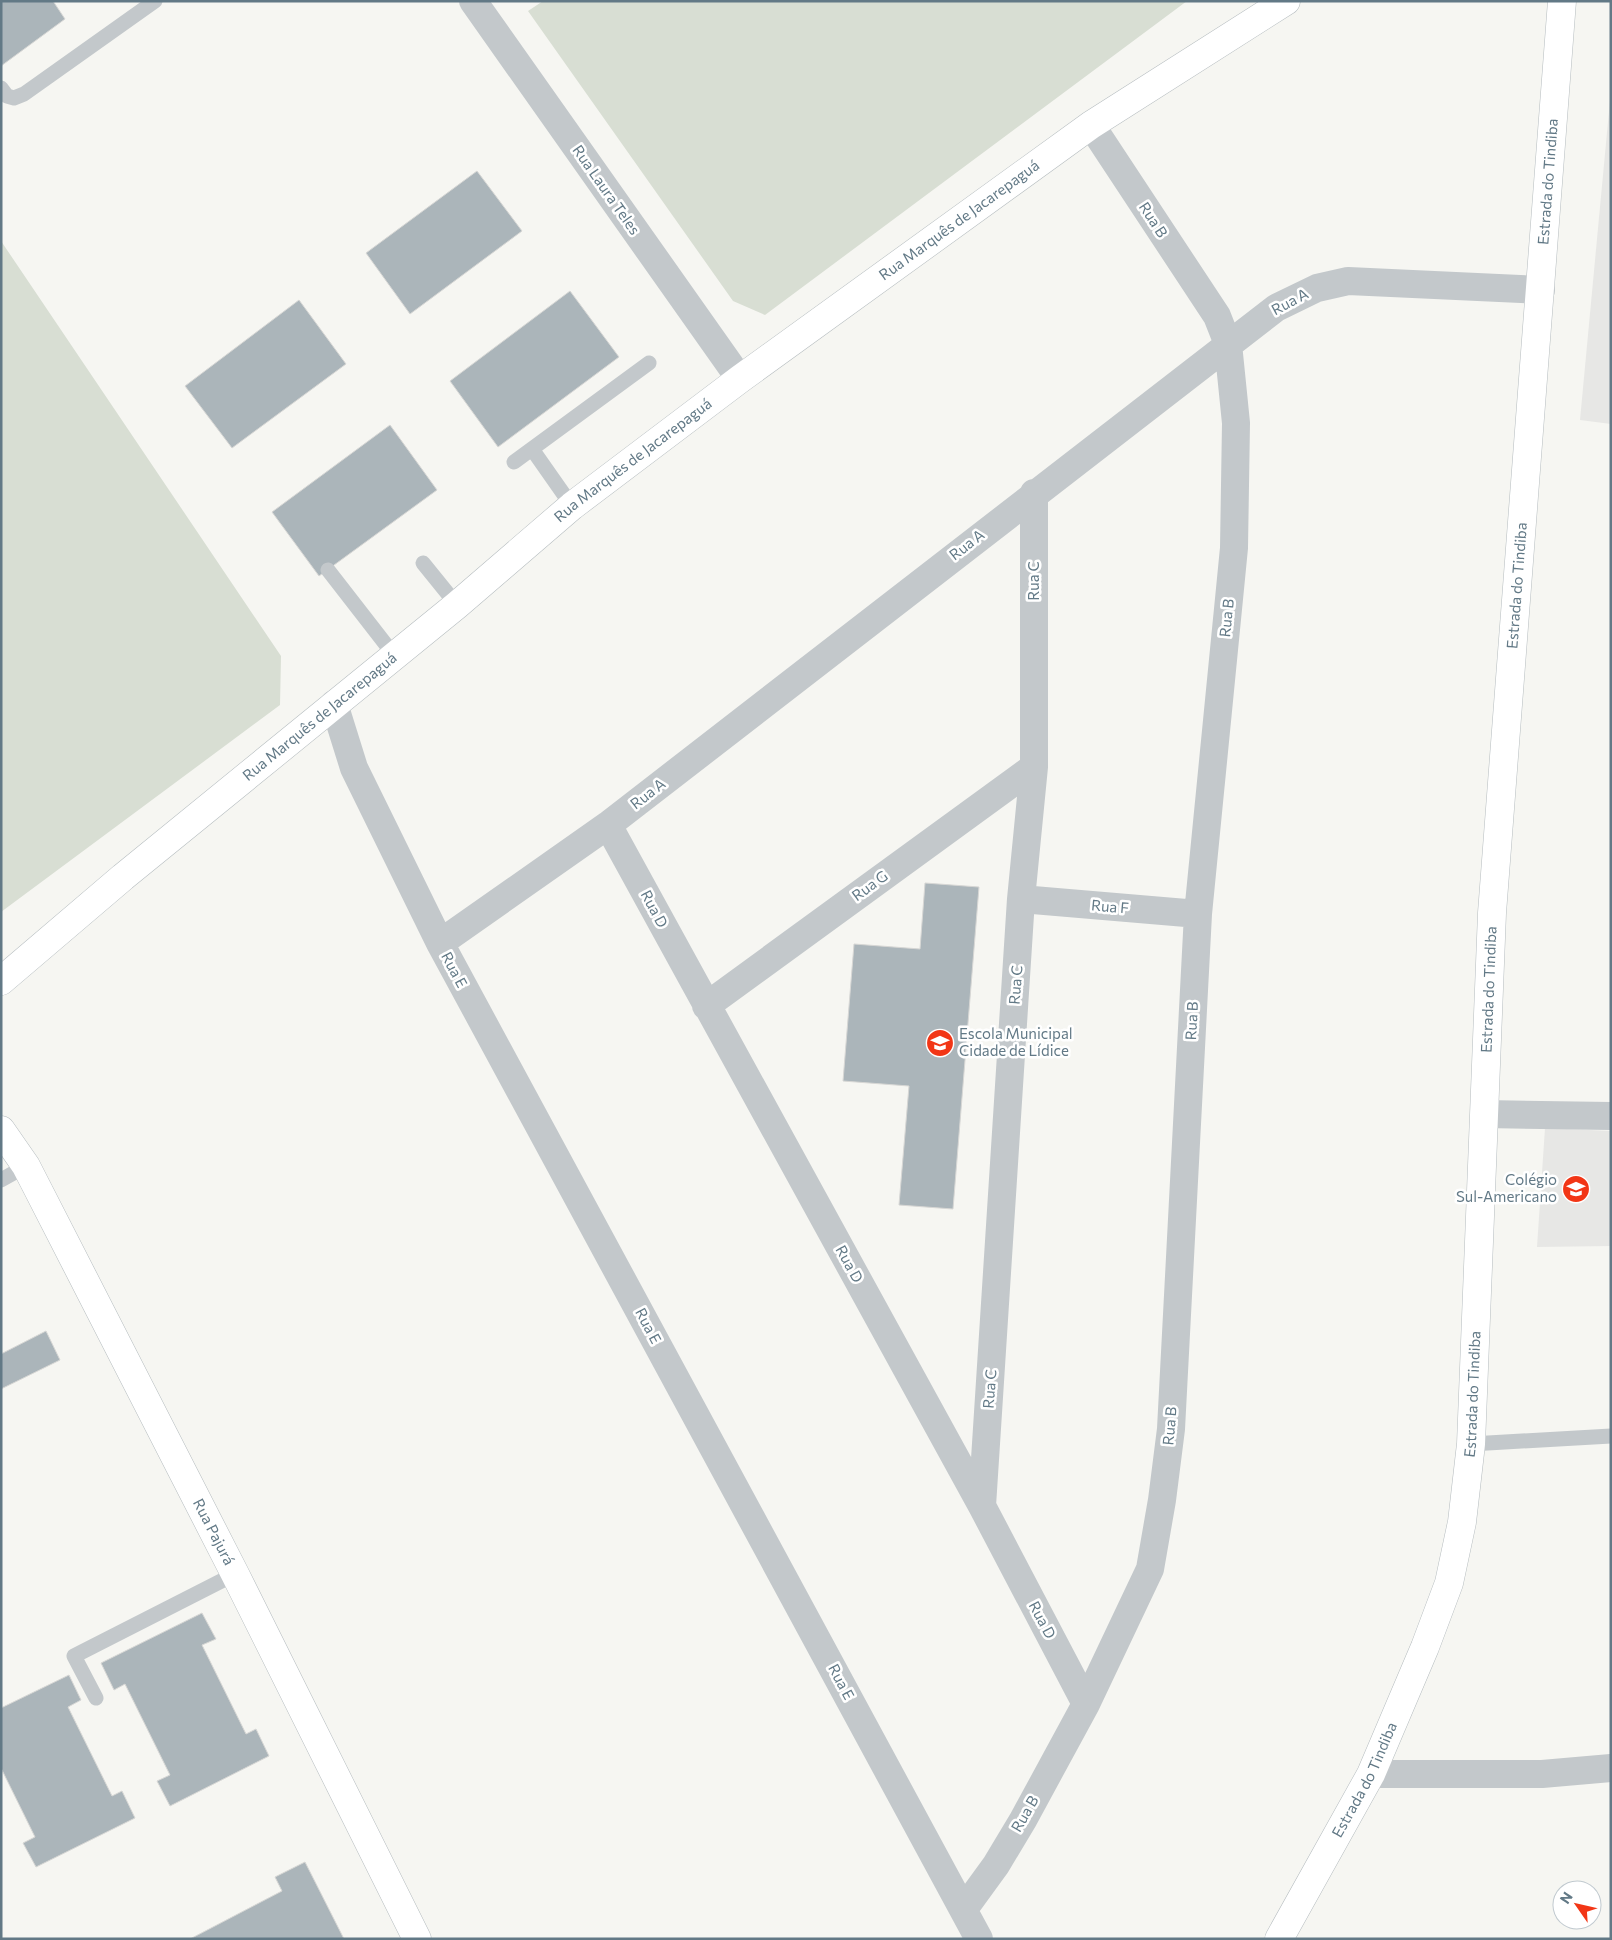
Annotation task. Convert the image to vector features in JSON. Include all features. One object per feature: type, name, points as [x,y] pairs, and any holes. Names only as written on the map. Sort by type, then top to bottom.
[{"type":"street","name":"Rua Laura Teles","points":[[473,1],[740,378]]},
{"type":"street","name":"Rua Marquês de Jacarepaguá","points":[[6,975],[123,877],[457,605],[572,506],[740,378],[1091,125],[1286,1]]},
{"type":"street","name":"Estrada do Tindiba","points":[[1279,1939],[1371,1774],[1425,1647],[1449,1583],[1462,1522],[1471,1444],[1492,913],[1542,290],[1562,1]]},
{"type":"street","name":"Rua B","points":[[964,1909],[1000,1857],[1086,1704],[1150,1569],[1162,1500],[1171,1429],[1198,914],[1234,548],[1236,424],[1228,344],[1216,316],[1091,125]]},
{"type":"street","name":"Rua A","points":[[440,943],[608,825],[1034,493],[1276,308],[1317,288],[1348,282],[1542,290]]},
{"type":"street","name":"Rua C","points":[[982,1506],[1021,899],[1034,767],[1034,493]]},
{"type":"street","name":"Rua E","points":[[334,704],[354,768],[440,943],[979,1939]]},
{"type":"street","name":"Rua G","points":[[706,1006],[1034,767]]},
{"type":"street","name":"Rua D","points":[[608,825],[982,1506],[1086,1704]]},
{"type":"street","name":"Rua F","points":[[1021,899],[1198,914]]},
{"type":"street","points":[[1484,1114],[1611,1116]]},
{"type":"street","name":"Rua Pajurá","points":[[1,1130],[26,1166],[235,1574],[417,1939]]},
{"type":"street","points":[[1371,1774],[1542,1774],[1611,1768]]},
{"type":"lane","points":[[3,95],[14,98],[24,94],[155,1]]},
{"type":"lane","points":[[514,462],[649,363]]},
{"type":"lane","points":[[532,449],[572,506]]},
{"type":"lane","points":[[423,563],[457,605]]},
{"type":"lane","points":[[328,570],[394,655]]},
{"type":"lane","points":[[1,1180],[26,1166]]},
{"type":"lane","points":[[1471,1444],[1611,1436]]},
{"type":"lane","points":[[96,1698],[74,1656],[235,1574]]},
{"type":"shaded area","points":[[543,1],[1187,1],[765,315],[733,301],[528,11]]},
{"type":"shaded area","points":[[1611,90],[1611,424],[1580,420]]},
{"type":"shaded area","points":[[1,241],[281,656],[280,705],[1,912]]},
{"type":"shaded area","name":"Colégio Sul-Americano","points":[[1545,1128],[1611,1131],[1611,1246],[1537,1247]]},
{"type":"building","points":[[1,1],[53,1],[65,19],[1,66]]},
{"type":"building","points":[[477,171],[522,231],[410,314],[366,253]]},
{"type":"building","points":[[570,291],[619,357],[498,447],[450,381]]},
{"type":"building","points":[[299,300],[346,364],[232,448],[185,386]]},
{"type":"building","points":[[390,425],[437,490],[319,576],[272,512]]},
{"type":"building","points":[[925,883],[979,887],[953,1209],[899,1205],[909,1086],[843,1081],[854,944],[920,949]]},
{"type":"building","points":[[46,1331],[60,1360],[1,1389],[1,1354]]},
{"type":"building","points":[[202,1613],[216,1639],[202,1645],[246,1734],[256,1729],[269,1756],[170,1806],[157,1781],[170,1775],[125,1684],[114,1690],[101,1663]]},
{"type":"building","points":[[69,1675],[81,1700],[68,1707],[112,1796],[122,1791],[135,1818],[36,1867],[23,1843],[35,1837],[1,1768],[1,1708]]},
{"type":"building","points":[[305,1862],[344,1939],[190,1939],[282,1891],[275,1877]]},
{"type":"place","name":"Escola Municipal Cidade de Lídice","points":[[940,1043]]},
{"type":"place","name":"Colégio Sul-Americano","points":[[1576,1189]]}]
